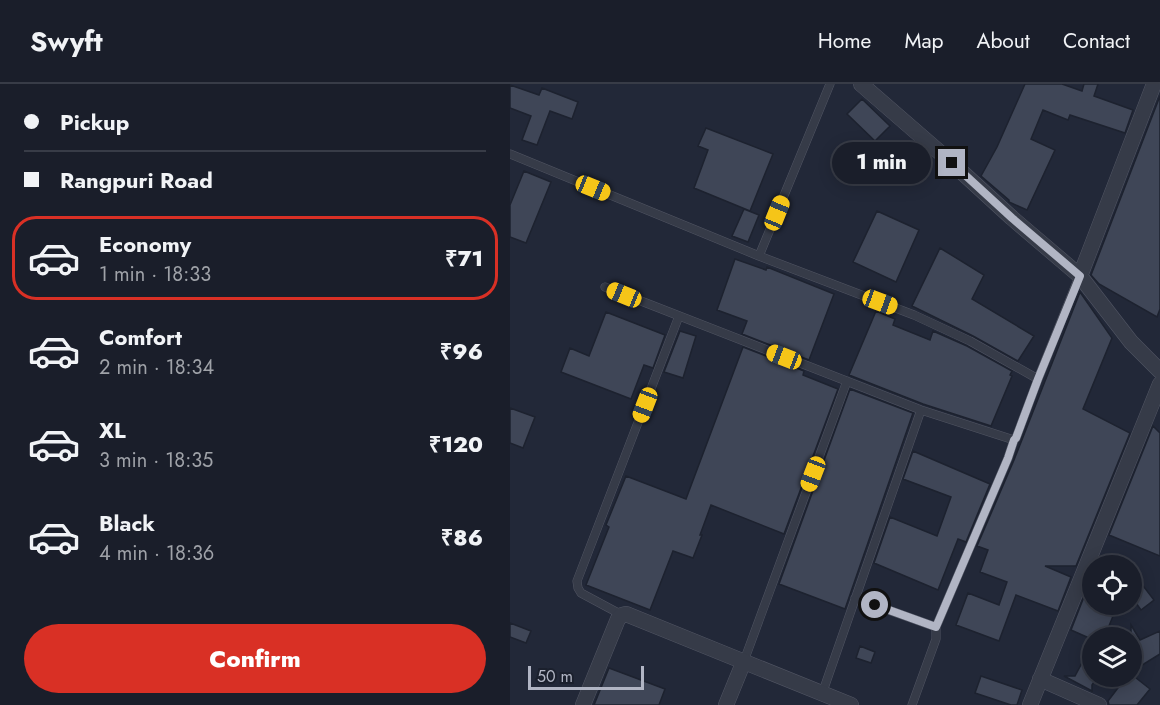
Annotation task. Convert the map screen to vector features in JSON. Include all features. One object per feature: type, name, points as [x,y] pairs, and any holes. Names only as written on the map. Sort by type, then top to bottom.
[{"type":"street","points":[[861,84],[1080,276],[1131,342],[1160,371]]},
{"type":"street","points":[[1080,276],[1154,84]]},
{"type":"street","points":[[1030,705],[1160,384]]},
{"type":"street","points":[[583,705],[618,619],[622,615],[629,614],[744,661],[819,699],[851,705]]},
{"type":"street","points":[[726,705],[744,661]]},
{"type":"street","points":[[1040,679],[1099,705]]},
{"type":"lane","points":[[759,256],[830,84]]},
{"type":"lane","points":[[510,154],[759,256],[914,315],[970,341],[1038,379]]},
{"type":"lane","points":[[912,705],[936,639],[936,627],[1008,458],[1080,276]]},
{"type":"lane","points":[[605,287],[921,410],[1014,440]]},
{"type":"lane","points":[[622,615],[580,593],[577,580],[679,316]]},
{"type":"lane","points":[[744,661],[847,381]]},
{"type":"lane","points":[[819,699],[921,410]]},
{"type":"lane","points":[[855,598],[936,627]]},
{"type":"building","points":[[1025,84],[1062,84],[1082,91],[1084,84],[1098,84],[1094,96],[1133,110],[1125,133],[1070,115],[1068,120],[1043,110],[1031,139],[1055,150],[1027,210],[1009,202],[981,176],[997,147]]},
{"type":"building","points":[[510,85],[539,95],[542,88],[578,102],[572,119],[550,111],[537,145],[522,140],[531,116],[510,108]]},
{"type":"building","points":[[1160,96],[1160,309],[1157,317],[1099,284],[1091,275]]},
{"type":"building","points":[[862,99],[890,126],[875,141],[847,114]]},
{"type":"building","points":[[706,128],[773,154],[750,211],[694,188],[708,150],[698,146]]},
{"type":"building","points":[[524,171],[551,182],[526,243],[510,237],[510,205]]},
{"type":"building","points":[[744,209],[759,215],[748,242],[732,236]]},
{"type":"building","points":[[877,211],[919,230],[896,282],[853,262]]},
{"type":"building","points":[[940,248],[984,275],[972,299],[1034,336],[1018,361],[912,306]]},
{"type":"building","points":[[735,259],[766,270],[767,267],[834,294],[809,360],[742,334],[747,321],[717,310]]},
{"type":"building","points":[[1080,292],[1112,338],[1083,409],[1130,433],[1076,566],[1045,566],[1071,577],[1058,611],[1016,595],[999,641],[956,625],[968,593],[999,605],[1007,582],[980,572],[988,550],[977,546],[1014,460]]},
{"type":"building","points":[[876,311],[895,319],[893,325],[930,340],[933,331],[967,346],[1012,371],[991,426],[923,404],[849,375]]},
{"type":"building","points":[[606,312],[665,335],[653,368],[644,365],[631,399],[561,372],[570,348],[589,356]]},
{"type":"building","points":[[680,331],[696,336],[683,378],[664,372]]},
{"type":"building","points":[[743,347],[804,371],[803,375],[838,389],[784,534],[711,505],[693,558],[673,551],[650,610],[586,585],[609,527],[606,525],[626,476],[686,499]]},
{"type":"building","points":[[850,389],[913,413],[845,609],[779,584]]},
{"type":"building","points":[[510,408],[535,417],[523,448],[510,443]]},
{"type":"building","points":[[1153,426],[1160,433],[1160,556],[1109,535]]},
{"type":"building","points":[[913,451],[990,484],[966,542],[958,539],[938,590],[874,563],[890,517],[937,536],[951,497],[903,479]]},
{"type":"building","points":[[1142,584],[1154,600],[1142,609]]},
{"type":"building","points":[[1082,602],[1082,615],[1113,615],[1109,627],[1082,627],[1082,635],[1071,630]]},
{"type":"building","points":[[510,623],[531,631],[526,643],[510,637]]},
{"type":"building","points":[[1160,631],[1160,654],[1142,665],[1142,639]]},
{"type":"building","points":[[860,646],[875,652],[871,663],[856,658]]},
{"type":"building","points":[[1082,663],[1082,686],[1064,676],[1075,676]]},
{"type":"building","points":[[609,668],[665,689],[659,705],[594,705]]},
{"type":"building","points":[[981,676],[1022,690],[1017,705],[975,693]]},
{"type":"building","points":[[1142,683],[1150,689],[1137,705],[1109,705],[1108,701],[1119,687],[1142,687]]},
{"type":"route","points":[[875,605],[936,627],[1008,458],[1080,276],[952,163]]}]
